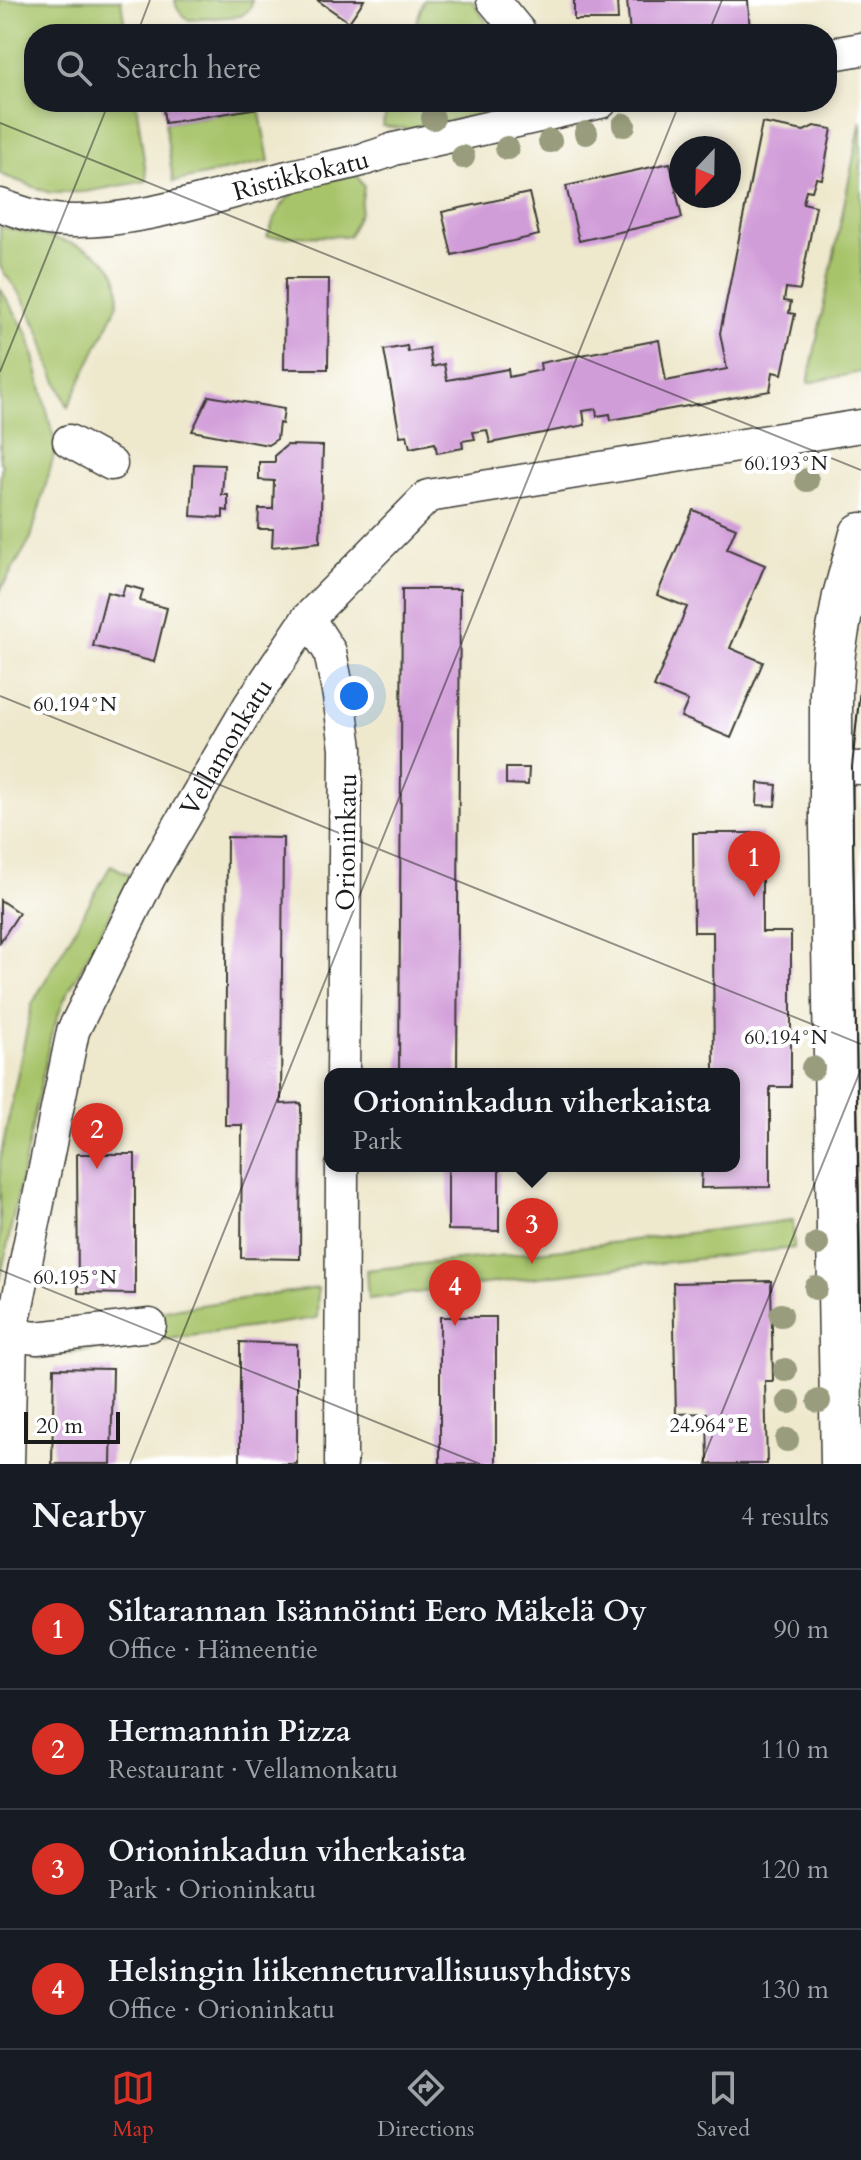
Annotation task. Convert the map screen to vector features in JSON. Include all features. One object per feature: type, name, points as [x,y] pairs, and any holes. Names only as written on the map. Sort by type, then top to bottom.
[{"type":"main road","points":[[842,1464],[846,767],[831,692],[844,596],[861,534]]},
{"type":"street","points":[[493,0],[513,24]]},
{"type":"street","points":[[837,53],[861,49]]},
{"type":"street","name":"Ristikkokatu","points":[[0,205],[27,215],[73,221],[163,210],[379,156],[394,149],[557,112]]},
{"type":"street","name":"Vellamonkatu","points":[[8,1464],[6,1336],[73,1031],[144,886],[249,706],[308,618],[428,496],[861,426]]},
{"type":"street","points":[[69,441],[111,464]]},
{"type":"street","name":"Orioninkatu","points":[[308,618],[330,652],[346,748],[343,1068]]},
{"type":"street","points":[[341,1464],[342,1172]]},
{"type":"street","points":[[6,1336],[37,1338],[150,1325]]},
{"type":"green space","points":[[0,0],[121,0],[125,24],[24,24],[24,112],[137,112],[147,181],[85,192],[50,193],[0,174]]},
{"type":"green space","points":[[175,0],[252,0],[249,10],[241,16],[188,20],[177,8]]},
{"type":"green space","points":[[424,0],[472,0],[487,24],[416,24]]},
{"type":"green space","points":[[234,112],[260,112],[269,161],[173,182],[165,123]]},
{"type":"green space","points":[[387,112],[495,112],[409,129],[382,126]]},
{"type":"green space","points":[[861,121],[861,372],[808,383]]},
{"type":"green space","points":[[356,174],[364,187],[360,212],[349,236],[267,237],[279,210],[295,192],[314,183]]},
{"type":"green space","points":[[0,226],[80,246],[111,268],[118,284],[117,306],[68,407],[50,366],[41,335],[22,297],[0,267]]},
{"type":"green space","points":[[0,288],[29,336],[56,448],[31,538],[0,591],[2,464]]},
{"type":"green space","points":[[111,865],[131,876],[64,1000],[51,1035],[0,1281],[0,1159],[32,1004]]},
{"type":"green space","points":[[793,1220],[794,1248],[368,1299],[366,1270]]},
{"type":"green space","points":[[318,1288],[317,1318],[37,1358],[40,1328]]},
{"type":"building","points":[[317,0],[364,0],[349,22]]},
{"type":"building","points":[[574,0],[617,0],[618,20],[574,20]]},
{"type":"building","points":[[627,0],[748,0],[749,24],[629,24]]},
{"type":"building","points":[[163,112],[234,112],[165,123]]},
{"type":"building","points":[[762,123],[804,131],[814,126],[832,129],[822,179],[816,178],[812,191],[806,190],[803,203],[816,206],[800,290],[786,288],[784,301],[791,302],[789,313],[795,314],[782,374],[773,372],[770,391],[611,420],[610,414],[597,416],[596,409],[583,411],[585,425],[490,443],[487,430],[473,432],[475,439],[462,441],[463,448],[437,453],[435,443],[410,448],[407,435],[400,436],[384,350],[407,346],[408,352],[429,348],[432,367],[444,364],[447,380],[508,369],[509,377],[541,370],[540,363],[659,340],[666,381],[727,369],[720,333]]},
{"type":"building","points":[[669,163],[669,208],[680,208],[682,218],[579,241],[566,186]]},
{"type":"building","points":[[529,193],[539,235],[452,255],[442,212]]},
{"type":"building","points":[[285,279],[329,279],[328,369],[284,369]]},
{"type":"building","points":[[209,396],[284,409],[277,439],[268,445],[192,431]]},
{"type":"building","points":[[287,445],[323,446],[320,542],[272,547],[273,529],[258,529],[259,509],[273,509],[274,481],[259,480],[259,462],[275,462],[275,455]]},
{"type":"building","points":[[194,464],[224,465],[222,495],[228,495],[228,511],[223,510],[223,518],[191,516]]},
{"type":"building","points":[[693,510],[736,528],[727,549],[765,565],[730,648],[763,662],[731,738],[681,717],[688,701],[654,687],[687,607],[657,595]]},
{"type":"building","points":[[125,585],[143,590],[140,601],[167,608],[154,662],[93,646],[107,592],[122,596]]},
{"type":"building","points":[[402,589],[460,589],[457,1068],[399,1068]]},
{"type":"building","points":[[506,768],[529,768],[528,785],[506,784]]},
{"type":"building","points":[[758,783],[777,785],[775,806],[757,805]]},
{"type":"building","points":[[693,833],[762,833],[762,932],[791,932],[791,1087],[770,1087],[770,1187],[701,1188],[702,1172],[740,1172],[740,1068],[714,1068],[713,932],[694,932]]},
{"type":"building","points":[[227,837],[283,838],[281,1104],[301,1103],[300,1259],[241,1258],[242,1125],[225,1125]]},
{"type":"building","points":[[0,900],[19,913],[0,942]]},
{"type":"building","points":[[77,1154],[135,1154],[135,1294],[78,1293]]},
{"type":"building","points":[[448,1172],[499,1172],[499,1231],[448,1230]]},
{"type":"building","points":[[771,1281],[773,1381],[765,1381],[767,1464],[708,1464],[707,1413],[676,1414],[673,1283]]},
{"type":"building","points":[[440,1317],[496,1317],[496,1464],[440,1464]]},
{"type":"building","points":[[240,1342],[297,1344],[297,1464],[240,1464]]},
{"type":"building","points":[[54,1368],[113,1369],[111,1464],[52,1464]]},
{"type":"tram line","points":[[861,679],[852,767],[861,1374]]},
{"type":"place","name":"Siltarannan Isännöinti Eero Mäkelä Oy","points":[[754,897]]},
{"type":"place","name":"Hermannin Pizza","points":[[97,1169]]},
{"type":"place","name":"Orioninkadun viherkaista","points":[[532,1264]]},
{"type":"place","name":"Helsingin liikenneturvallisuusyhdistys","points":[[455,1326]]}]
